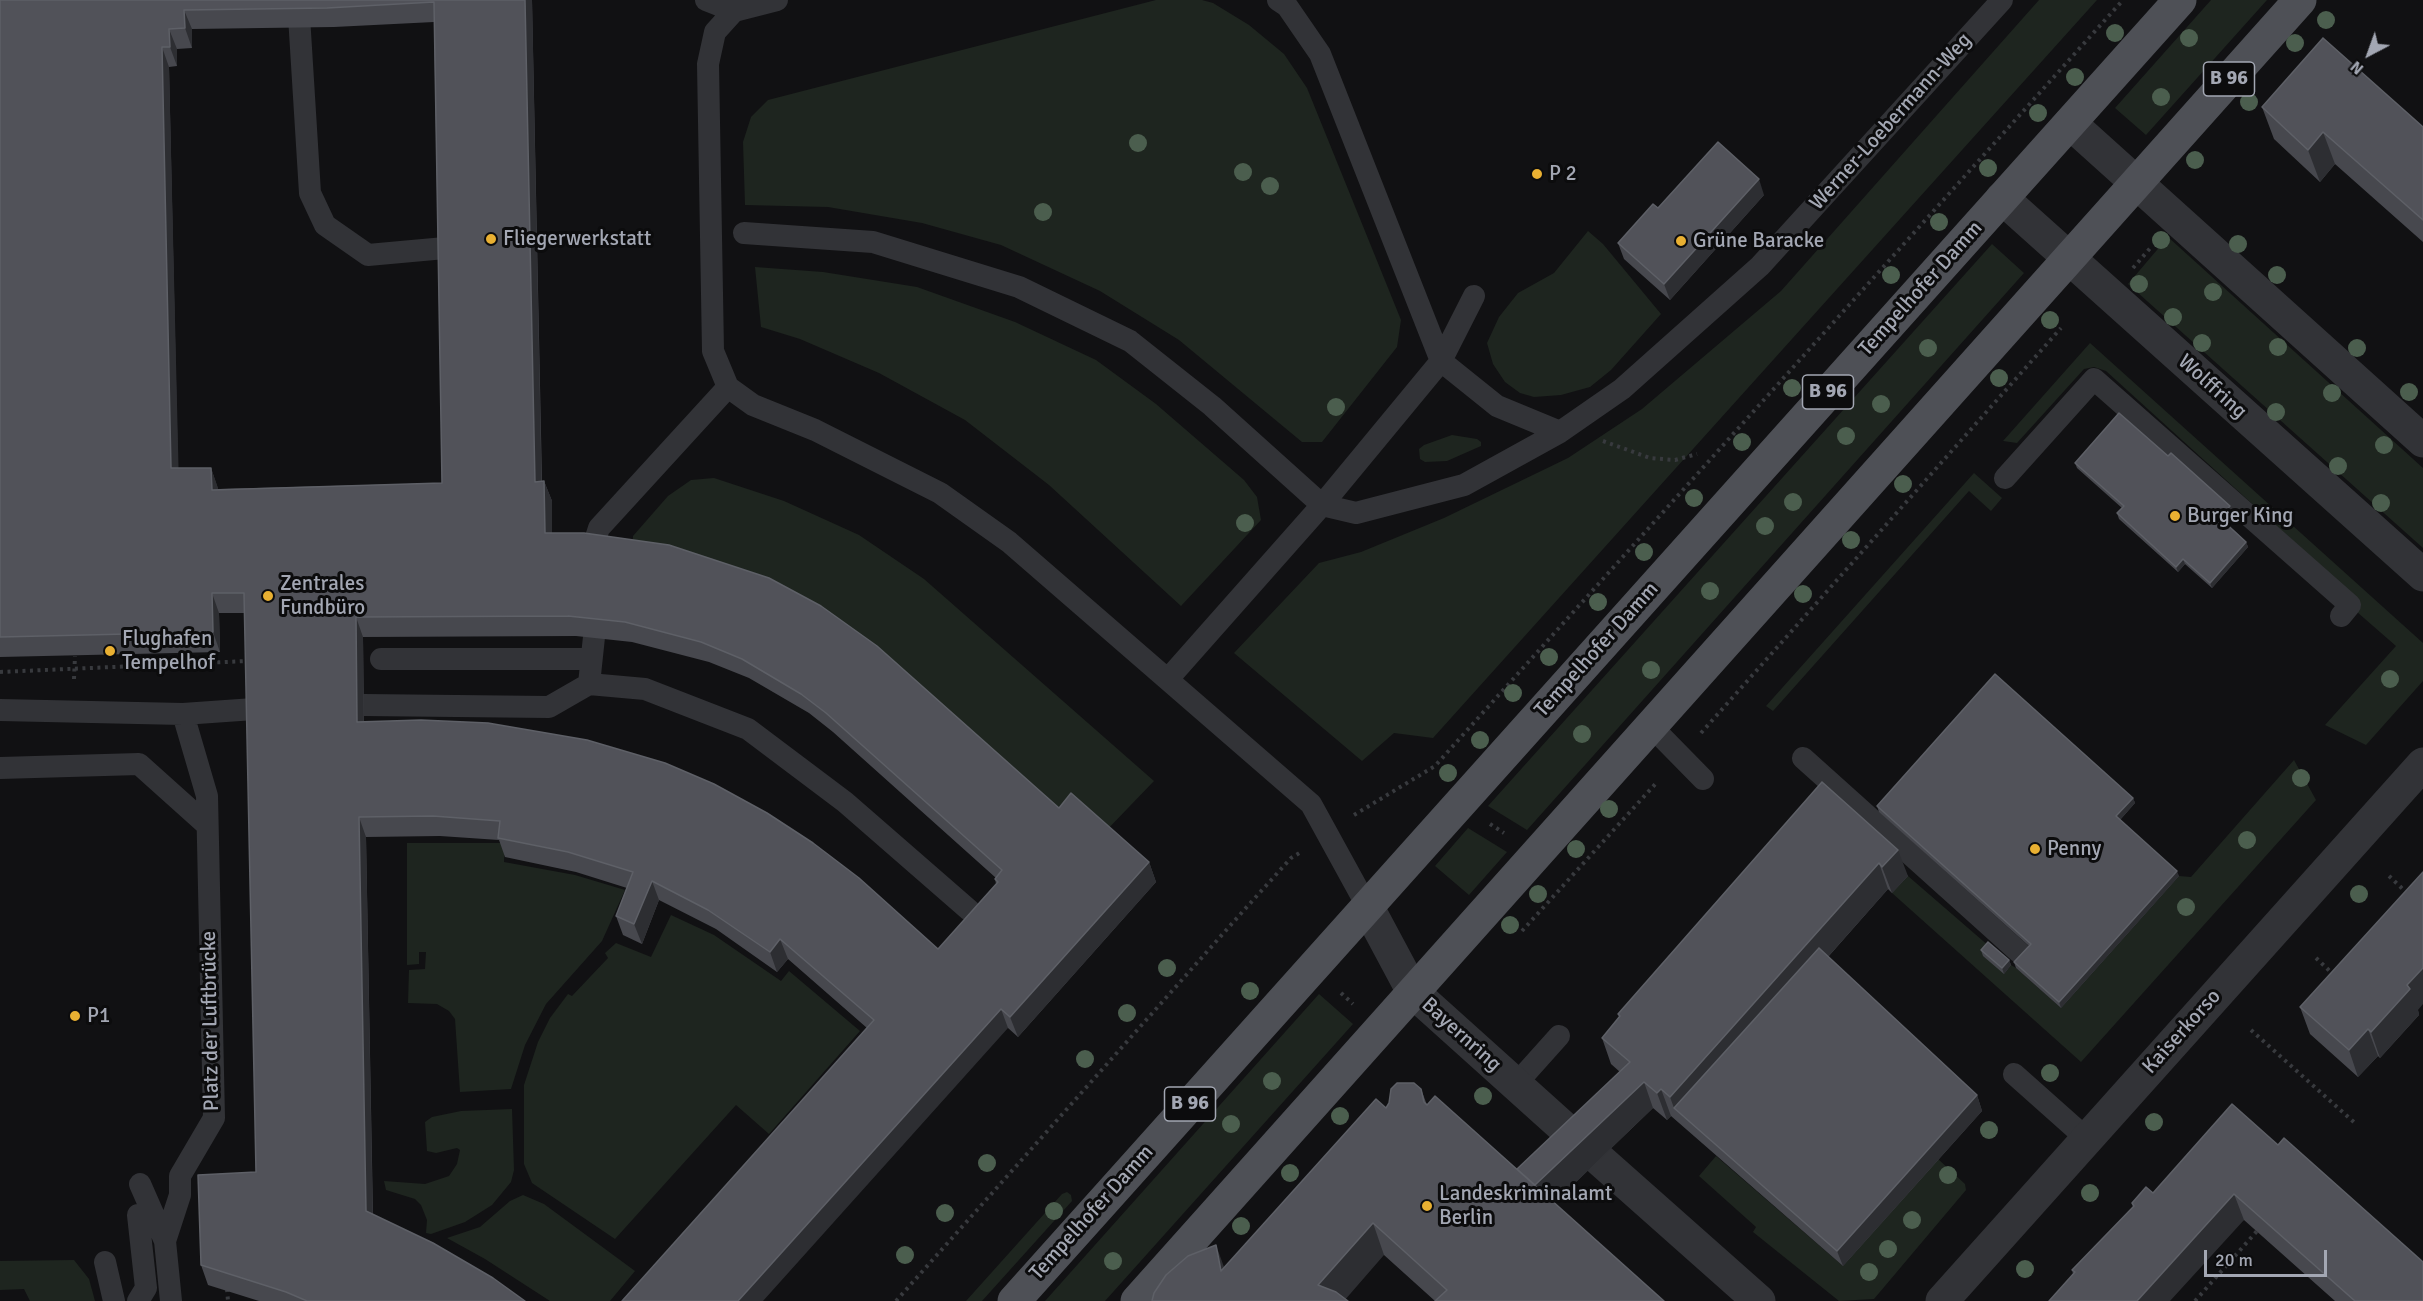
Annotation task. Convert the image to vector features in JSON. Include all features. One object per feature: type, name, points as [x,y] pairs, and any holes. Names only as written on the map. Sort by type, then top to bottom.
[{"type":"main road","name":"Tempelhofer Damm","points":[[1014,1301],[2180,0]]},
{"type":"main road","name":"B 96","points":[[1137,1301],[2300,0]]},
{"type":"street","points":[[2070,123],[2423,441]]},
{"type":"street","name":"Wolffring","points":[[2002,198],[2423,575]]},
{"type":"street","name":"Kaiserkorso","points":[[1942,1301],[2423,764]]},
{"type":"street","name":"Bayernring","points":[[1367,906],[1413,992],[1759,1301]]},
{"type":"lane","points":[[298,0],[310,193],[325,225],[368,255],[445,248]]},
{"type":"lane","points":[[706,0],[734,11]]},
{"type":"lane","points":[[777,0],[734,11],[715,32],[708,64],[712,351],[728,387],[753,405],[853,448],[940,493],[1009,542],[1311,804],[1367,906]]},
{"type":"lane","points":[[1278,0],[1287,6],[1320,54],[1440,361],[1497,406],[1560,432]]},
{"type":"lane","name":"Werner-Loebermann-Weg","points":[[1322,505],[1356,513],[1464,485],[1560,432],[1622,389],[1760,266],[2002,0]]},
{"type":"lane","points":[[744,233],[873,243],[1019,286],[1130,341],[1212,405],[1322,505]]},
{"type":"lane","points":[[1168,679],[1322,505],[1440,361],[1474,296]]},
{"type":"lane","points":[[2005,478],[2094,379],[2350,606],[2341,616]]},
{"type":"lane","points":[[591,553],[599,528],[728,387]]},
{"type":"lane","points":[[381,659],[593,648],[589,684]]},
{"type":"lane","points":[[364,705],[549,707],[589,684],[645,689],[748,729],[845,802],[969,910]]},
{"type":"lane","points":[[0,710],[183,714],[254,709]]},
{"type":"lane","name":"Platz der Luftbrücke","points":[[165,1241],[180,1194],[180,1176],[214,1118],[207,796],[183,714]]},
{"type":"lane","points":[[1651,726],[1703,778]]},
{"type":"lane","points":[[1803,758],[2019,952]]},
{"type":"lane","points":[[0,768],[139,764],[207,825]]},
{"type":"lane","points":[[1516,1084],[1559,1036]]},
{"type":"lane","points":[[2014,1074],[2087,1139]]},
{"type":"lane","name":"Platz der Luftbrücke","points":[[140,1184],[165,1241],[171,1301]]},
{"type":"lane","points":[[138,1215],[146,1288],[138,1301]]},
{"type":"lane","points":[[105,1262],[114,1301]]},
{"type":"path","points":[[1370,804],[1435,766],[2123,0]]},
{"type":"path","points":[[2130,272],[2157,241]]},
{"type":"path","points":[[1519,933],[1680,756],[2065,323]]},
{"type":"path","points":[[1560,432],[1593,436],[1650,458],[1675,460],[1697,454]]},
{"type":"path","points":[[73,670],[75,656]]},
{"type":"path","points":[[0,672],[253,661]]},
{"type":"path","points":[[1488,823],[1507,835]]},
{"type":"path","points":[[896,1301],[1280,870]]},
{"type":"path","points":[[2389,876],[2415,900]]},
{"type":"path","points":[[2316,958],[2341,982]]},
{"type":"path","points":[[1338,991],[1354,1005]]},
{"type":"path","points":[[2251,1030],[2357,1125]]},
{"type":"path","points":[[2195,1301],[2257,1231]]},
{"type":"path","points":[[226,1279],[228,1301]]},
{"type":"shaded area","points":[[1156,0],[1202,0],[1213,3],[1249,25],[1284,54],[1307,88],[1401,320],[1397,347],[1322,442],[1302,442],[1179,340],[1100,291],[1001,245],[922,223],[828,207],[745,205],[743,142],[751,117],[768,100]]},
{"type":"shaded area","points":[[2039,0],[2097,0],[1433,738],[1394,733],[1362,761],[1234,653],[1319,563],[1361,552],[1444,518],[1568,458],[1642,409],[1781,291]]},
{"type":"shaded area","points":[[2211,0],[2267,0],[2146,135],[2115,108]]},
{"type":"shaded area","points":[[1588,231],[1603,244],[1661,314],[1611,370],[1590,387],[1561,395],[1534,397],[1520,393],[1505,382],[1493,364],[1487,343],[1499,317],[1518,293],[1554,273]]},
{"type":"shaded area","points":[[2168,237],[2423,468],[2423,548],[2128,284]]},
{"type":"shaded area","points":[[1992,244],[2024,273],[1527,830],[1488,806]]},
{"type":"shaded area","points":[[755,267],[823,272],[917,287],[1015,322],[1096,360],[1156,404],[1244,480],[1257,497],[1261,520],[1181,606],[1049,485],[965,420],[879,373],[800,339],[761,327]]},
{"type":"shaded area","points":[[2090,343],[2423,643],[2423,681],[2366,745],[2325,725],[2396,646],[2357,612],[2358,600],[2106,371],[2094,367],[2084,369],[2017,443],[2003,441]]},
{"type":"shaded area","points":[[1452,435],[1477,439],[1481,442],[1481,446],[1447,461],[1425,462],[1420,459],[1419,449],[1424,445]]},
{"type":"shaded area","points":[[1974,473],[2002,498],[1991,511],[1969,491],[1773,711],[1766,706]]},
{"type":"shaded area","points":[[714,478],[784,501],[859,535],[924,579],[1154,781],[1103,834],[1066,828],[632,558],[633,536],[668,496],[691,480]]},
{"type":"shaded area","points":[[2294,760],[2316,800],[2081,1062],[1892,893],[1908,876],[1990,947],[2004,974],[2011,965],[2061,1008],[2179,876],[2191,877]]},
{"type":"shaded area","points":[[1468,828],[1507,852],[1469,895],[1435,866]]},
{"type":"shaded area","points":[[407,843],[505,843],[504,862],[575,875],[625,890],[602,941],[546,1004],[525,1045],[511,1089],[460,1092],[455,1019],[449,1011],[437,1004],[408,1003],[409,970],[425,969],[426,952],[419,952],[419,964],[407,965]]},
{"type":"shaded area","points":[[671,915],[714,935],[781,981],[789,971],[860,1031],[769,1134],[736,1105],[615,1239],[532,1183],[524,1164],[524,1085],[538,1042],[550,1018],[568,994],[572,996],[608,958],[605,953],[616,943],[651,957]]},
{"type":"shaded area","points":[[1319,994],[1353,1024],[1105,1301],[1045,1301]]},
{"type":"shaded area","points":[[512,1109],[514,1170],[511,1182],[492,1205],[465,1222],[431,1234],[426,1233],[427,1220],[421,1205],[415,1199],[386,1190],[384,1181],[425,1184],[449,1176],[457,1164],[460,1150],[457,1148],[436,1153],[427,1151],[425,1122],[432,1117],[461,1111]]},
{"type":"shaded area","points":[[1716,1156],[1843,1266],[1938,1159],[1965,1184],[1966,1190],[1874,1299],[1839,1301],[1753,1232],[1756,1227],[1699,1176]]},
{"type":"shaded area","points":[[1067,1192],[1071,1195],[1072,1201],[982,1301],[966,1301],[1062,1194]]},
{"type":"shaded area","points":[[523,1195],[544,1204],[635,1271],[610,1301],[550,1301],[485,1259],[447,1238],[480,1227],[510,1201]]},
{"type":"shaded area","points":[[74,1260],[89,1279],[95,1301],[30,1301],[24,1289],[0,1290],[0,1261]]},
{"type":"building","name":"Flughafen Tempelhof","points":[[0,0],[525,0],[535,482],[544,481],[545,533],[584,533],[669,545],[769,578],[821,606],[877,646],[1059,808],[1071,793],[1149,862],[1010,1017],[1001,1009],[738,1301],[622,1301],[874,1020],[780,939],[770,952],[708,910],[652,881],[634,924],[616,916],[633,872],[568,852],[498,838],[500,821],[433,816],[359,817],[366,1211],[433,1243],[493,1278],[525,1301],[307,1301],[201,1265],[198,1175],[256,1172],[244,593],[212,593],[213,632],[0,637]],"holes":[[[434,2],[442,483],[212,490],[211,468],[171,468],[162,47],[170,47],[169,29],[185,28],[184,10],[327,8]],[[568,616],[625,622],[701,642],[742,659],[801,694],[826,713],[1002,870],[995,879],[998,882],[938,949],[859,878],[813,843],[767,813],[714,784],[665,763],[587,740],[488,723],[421,720],[357,722],[356,617]]]},
{"type":"building","points":[[2323,38],[2423,127],[2423,220],[2323,132],[2308,150],[2262,107]]},
{"type":"building","name":"Grüne Baracke","points":[[1718,142],[1759,179],[1664,284],[1618,243],[1653,204],[1658,208]]},
{"type":"building","points":[[2119,413],[2168,456],[2171,453],[2230,506],[2220,518],[2246,542],[2210,583],[2183,559],[2176,567],[2117,513],[2124,506],[2075,463]]},
{"type":"building","name":"Penny","points":[[1995,674],[2133,798],[2116,816],[2177,871],[2059,1002],[2014,962],[2031,944],[1877,806]]},
{"type":"building","points":[[1822,782],[1898,850],[1882,867],[1879,863],[1670,1097],[1661,1089],[1657,1093],[1644,1082],[1535,1185],[1517,1169],[1630,1062],[1602,1038],[1620,1016],[1618,1014]]},
{"type":"building","points":[[2423,872],[2423,968],[2407,985],[2410,989],[2371,1032],[2368,1029],[2349,1050],[2300,1007]]},
{"type":"building","points":[[1988,942],[2009,960],[2002,968],[1981,950]]},
{"type":"building","points":[[1819,948],[1977,1095],[1837,1251],[1674,1108]]},
{"type":"building","name":"Landeskriminalamt Berlin","points":[[1397,1083],[1414,1083],[1421,1089],[1427,1105],[1435,1096],[1664,1301],[1435,1301],[1447,1290],[1373,1223],[1318,1285],[1336,1292],[1348,1301],[1152,1301],[1154,1293],[1166,1275],[1188,1256],[1216,1245],[1221,1271],[1376,1099],[1386,1108],[1391,1089]]},
{"type":"building","points":[[2232,1104],[2278,1145],[2284,1138],[2423,1262],[2423,1301],[2355,1301],[2234,1194],[2137,1301],[2049,1301],[2075,1272],[2072,1270],[2134,1206],[2132,1203],[2146,1187],[2153,1193]]},
{"type":"place","name":"P 2","points":[[1537,174]]},
{"type":"place","name":"Fliegerwerkstatt","points":[[491,239]]},
{"type":"place","name":"Grüne Baracke","points":[[1681,241]]},
{"type":"place","name":"Burger King","points":[[2175,516]]},
{"type":"place","name":"Zentrales Fundbüro","points":[[268,596]]},
{"type":"place","name":"Flughafen Tempelhof","points":[[110,651]]},
{"type":"place","name":"Penny","points":[[2035,849]]},
{"type":"place","name":"P1","points":[[75,1016]]},
{"type":"place","name":"Landeskriminalamt Berlin","points":[[1427,1206]]}]
